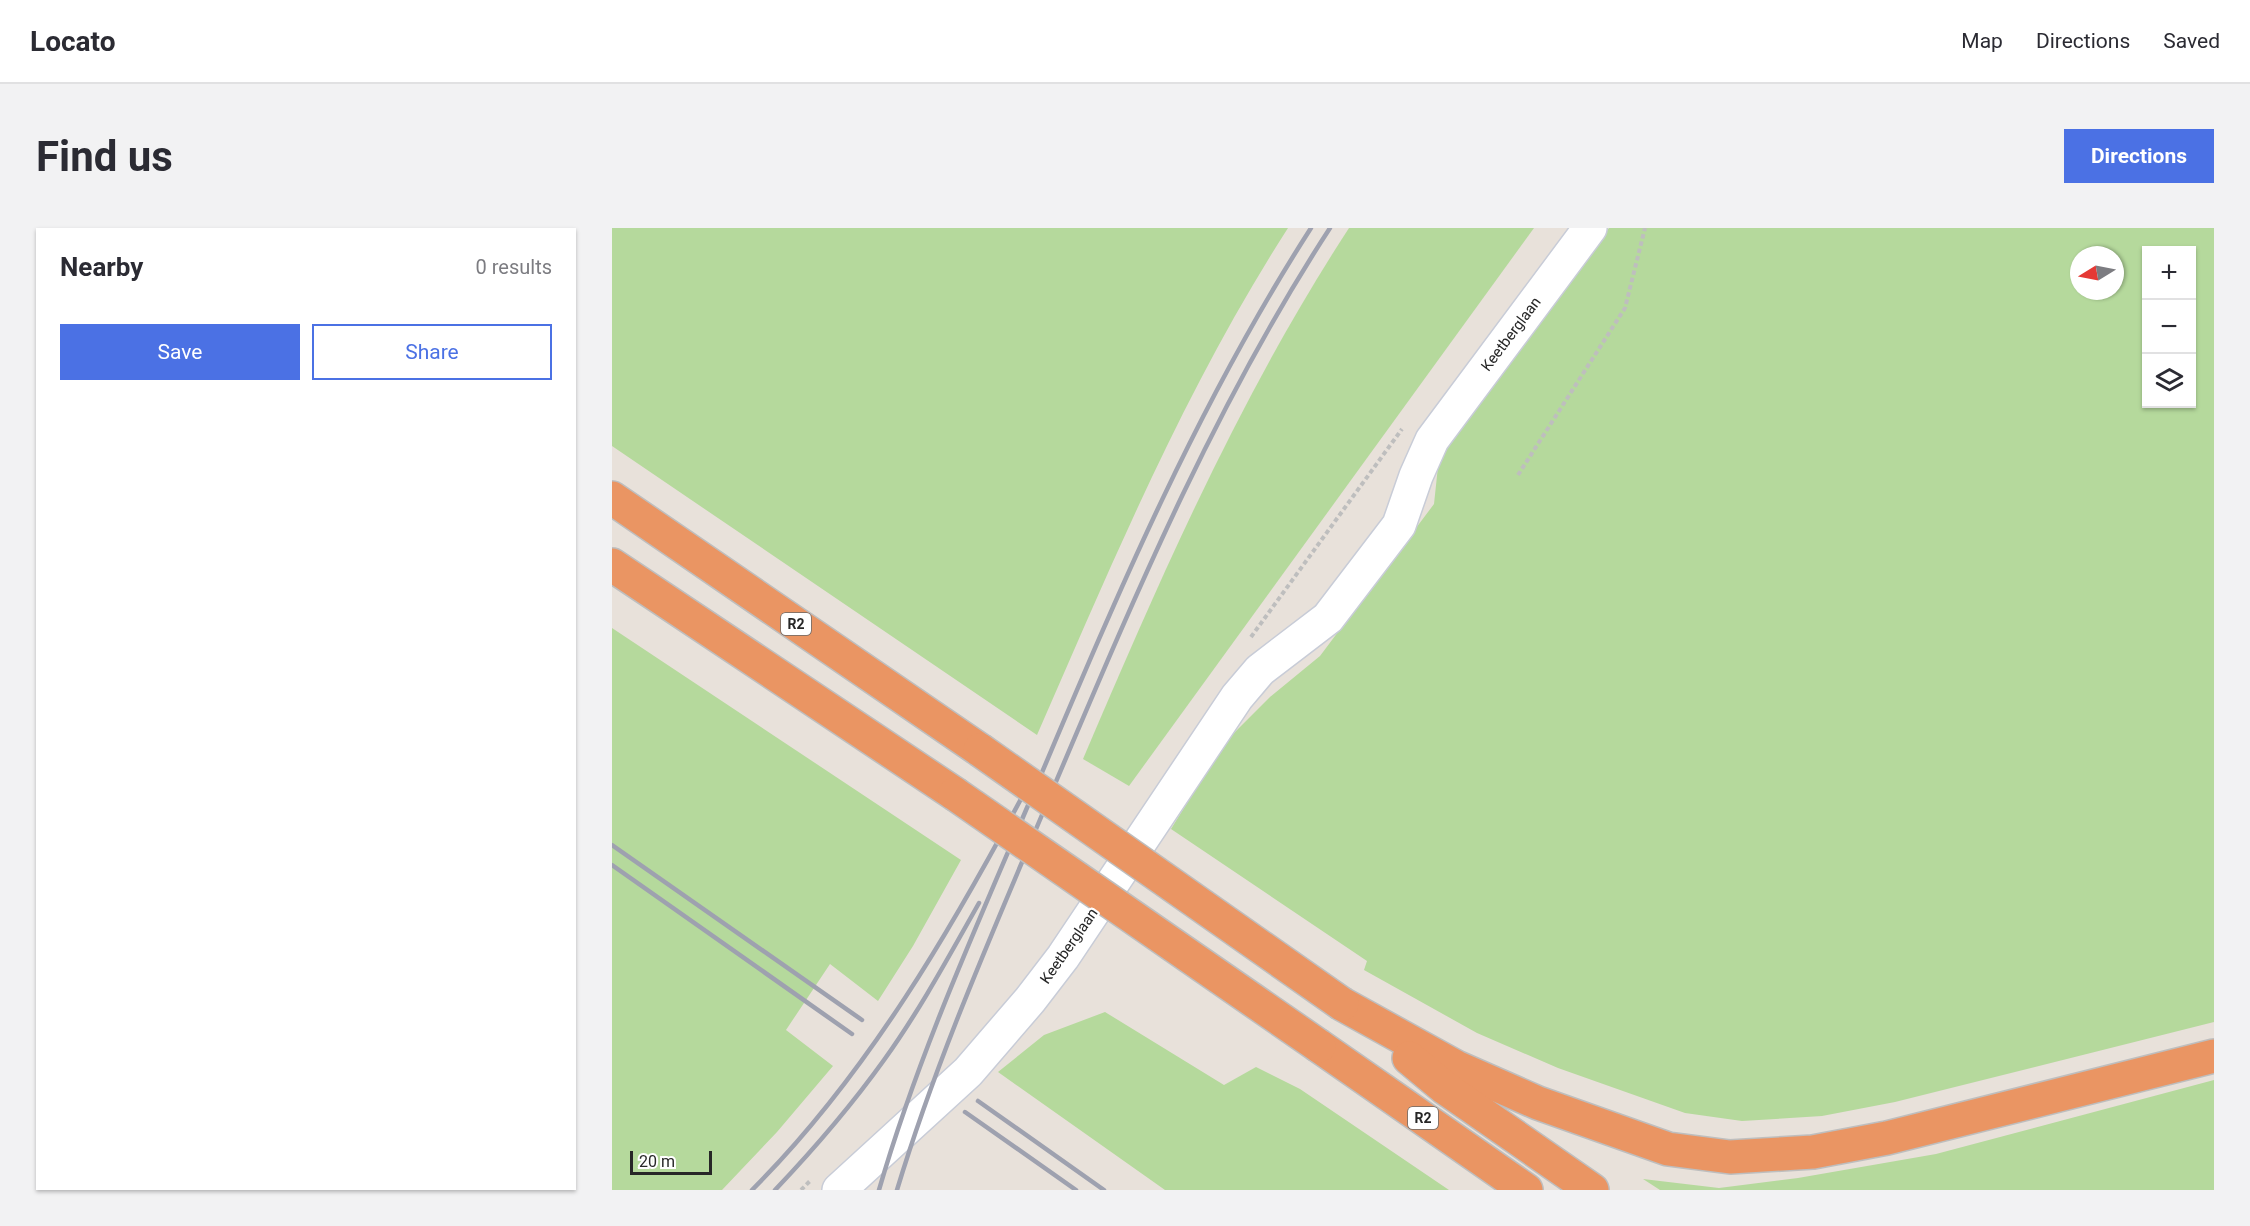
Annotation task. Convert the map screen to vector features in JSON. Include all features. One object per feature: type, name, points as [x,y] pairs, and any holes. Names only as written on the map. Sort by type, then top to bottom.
[{"type":"highway","name":"R2","points":[[612,498],[980,750],[1342,1004]]},
{"type":"highway","name":"R2","points":[[612,565],[955,794],[1526,1190]]},
{"type":"highway","points":[[1342,1004],[1456,1067],[1538,1103],[1668,1149],[1730,1158],[1812,1152],[1887,1138],[2000,1112],[2214,1056]]},
{"type":"highway","points":[[1342,1004],[1445,1088],[1592,1190]]},
{"type":"main road","name":"Keetberglaan","points":[[839,1190],[968,1072],[1030,1000],[1063,957],[1237,697],[1260,670],[1328,618],[1399,525],[1416,476],[1432,440],[1590,228]]},
{"type":"path","points":[[1518,475],[1625,308],[1646,228]]},
{"type":"green space","points":[[612,228],[1288,228],[1216,350],[1183,413],[1152,476],[1037,735],[612,446]]},
{"type":"green space","points":[[1349,228],[1534,228],[1129,786],[1083,759],[1142,622],[1204,488],[1272,356],[1309,291]]},
{"type":"green space","points":[[1609,228],[2214,228],[2214,1022],[1895,1102],[1822,1116],[1742,1121],[1685,1113],[1558,1068],[1477,1033],[1364,970],[1367,961],[1171,829],[1224,743],[1270,697],[1320,656],[1434,504],[1439,457]]},
{"type":"green space","points":[[612,628],[961,860],[913,946],[878,1001],[830,964],[786,1030],[833,1066],[777,1132],[722,1190],[612,1190]]},
{"type":"green space","points":[[1105,1012],[1224,1085],[1256,1067],[1300,1089],[1449,1190],[1165,1190],[998,1072],[1044,1035]]},
{"type":"green space","points":[[2214,1080],[2214,1190],[1660,1190],[1643,1179],[1719,1188],[1798,1178],[1936,1154]]},
{"type":"railway","points":[[879,1190],[912,1088],[951,987],[1128,573],[1231,364],[1311,228]]},
{"type":"railway","points":[[897,1190],[932,1087],[971,985],[1085,712],[1148,570],[1214,430],[1250,362],[1330,228]]},
{"type":"railway","points":[[752,1190],[834,1098],[906,997],[970,891],[1030,782]]},
{"type":"railway","points":[[612,845],[862,1020]]},
{"type":"railway","points":[[612,865],[852,1034]]},
{"type":"railway","points":[[775,1190],[832,1127],[884,1060],[922,1002],[979,903]]},
{"type":"railway","points":[[978,1101],[1104,1190]]},
{"type":"railway","points":[[965,1112],[1076,1190]]}]
